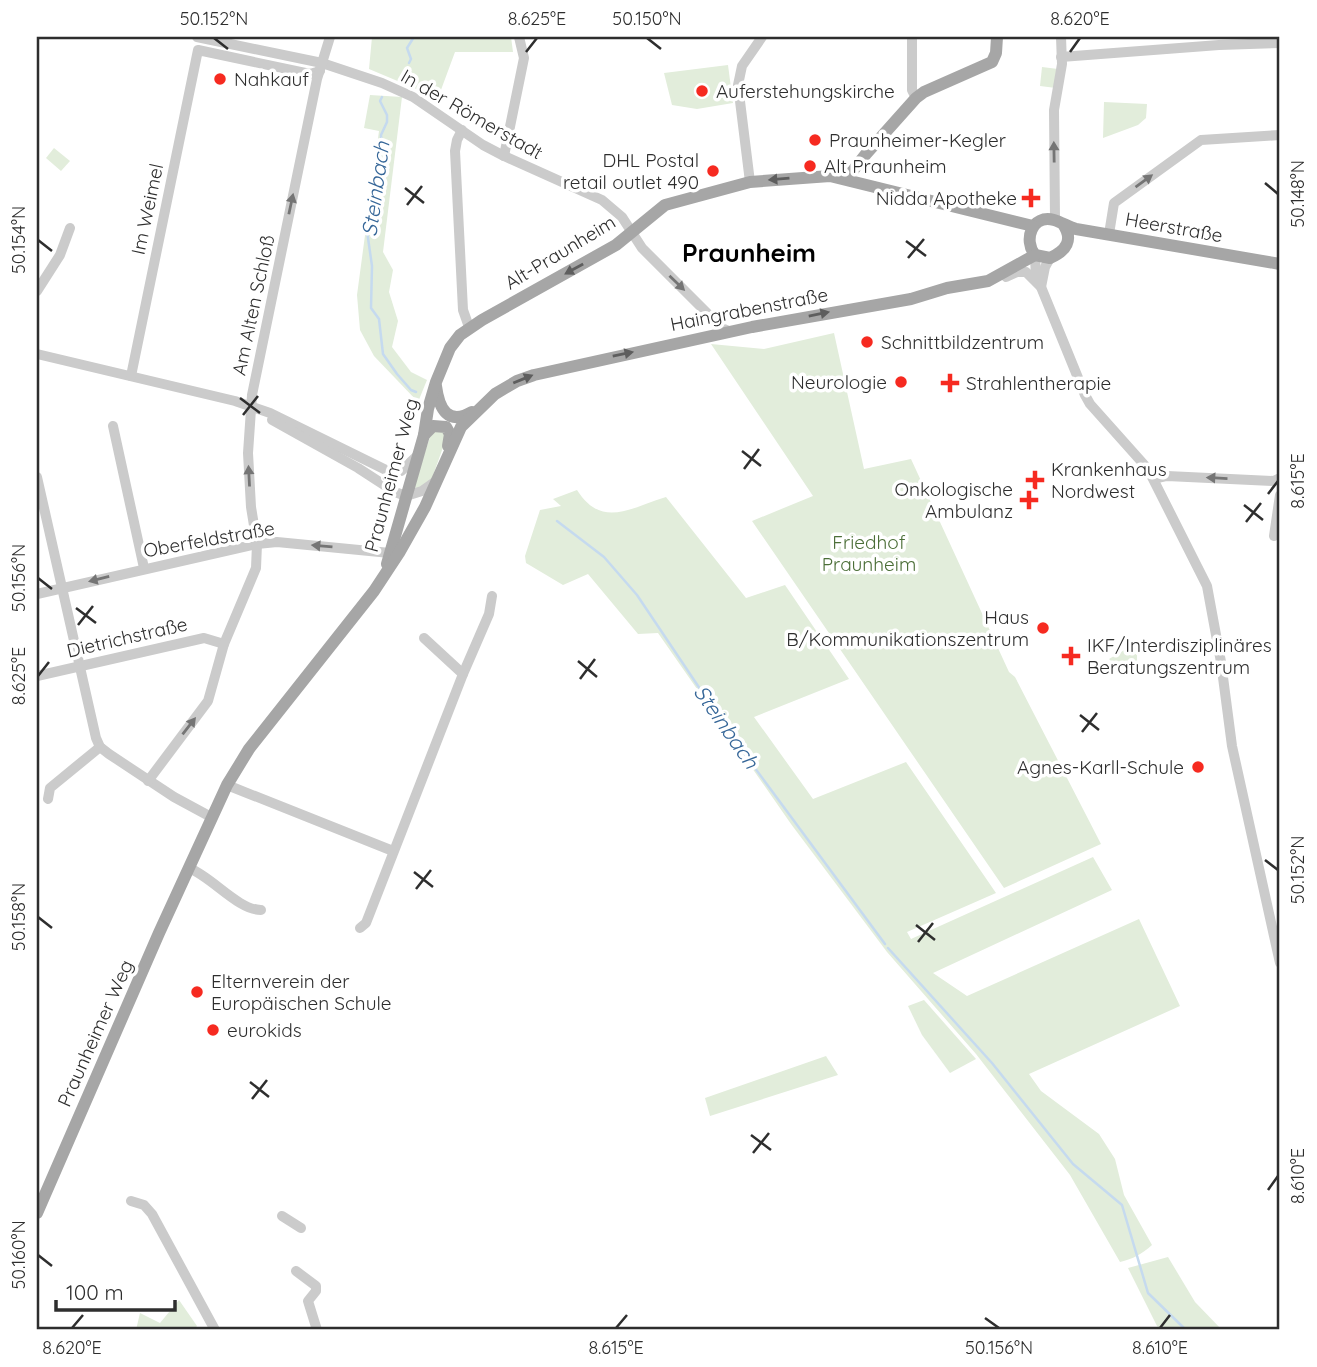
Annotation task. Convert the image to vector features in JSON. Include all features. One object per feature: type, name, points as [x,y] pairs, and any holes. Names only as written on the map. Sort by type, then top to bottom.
[{"type":"main road","points":[[997,37],[996,53],[992,62],[916,98],[847,178],[916,198],[1033,226],[1047,220],[1059,222],[1069,236],[1069,243]]},
{"type":"main road","name":"Alt-Praunheim","points":[[436,382],[450,348],[469,327],[616,245],[664,205],[750,182],[830,176],[847,178]]},
{"type":"main road","name":"Heerstraße","points":[[1059,222],[1076,229],[1280,264]]},
{"type":"main road","points":[[1033,226],[1028,242],[1035,255],[1050,258],[1060,253],[1069,243],[1088,235],[1109,234]]},
{"type":"main road","name":"Haingrabenstraße","points":[[476,410],[502,390],[534,374],[836,311],[911,299],[947,288],[988,281],[1035,255]]},
{"type":"main road","points":[[436,382],[440,404],[446,413],[455,418],[463,418],[476,410]]},
{"type":"main road","name":"Praunheimer Weg","points":[[383,578],[419,454],[436,382]]},
{"type":"main road","name":"Praunheimer Weg","points":[[37,1213],[227,785],[249,750],[383,578],[415,525],[461,427],[476,410]]},
{"type":"main road","points":[[424,435],[433,426],[446,427],[450,434],[446,457]]},
{"type":"street","name":"In der Römerstadt","points":[[197,37],[361,74],[406,93],[504,156],[602,201],[622,217],[642,248],[722,328],[732,332]]},
{"type":"street","name":"Am Alten Schloß","points":[[148,780],[208,701],[224,644],[256,568],[257,544],[251,507],[248,453],[251,406],[317,79],[330,37]]},
{"type":"street","points":[[504,156],[524,58],[519,37]]},
{"type":"street","points":[[750,182],[738,85],[742,66],[762,37]]},
{"type":"street","points":[[912,37],[912,90],[916,98]]},
{"type":"street","points":[[1059,222],[1054,110],[1062,37]]},
{"type":"street","points":[[1061,57],[1280,43]]},
{"type":"street","name":"In der Römerstadt","points":[[198,50],[310,74],[321,67]]},
{"type":"street","name":"Im Weimel","points":[[131,376],[198,50]]},
{"type":"street","points":[[462,130],[455,151],[463,310],[469,327]]},
{"type":"street","points":[[1109,234],[1114,203],[1201,140],[1280,135]]},
{"type":"street","points":[[37,291],[60,255],[70,228]]},
{"type":"street","points":[[1035,255],[1039,284],[1090,404],[1133,450],[1154,479],[1207,586],[1232,746],[1280,963]]},
{"type":"street","points":[[1039,284],[1050,258]]},
{"type":"street","points":[[988,281],[999,281],[1022,271],[1039,284]]},
{"type":"street","points":[[37,354],[251,406],[386,470],[401,471],[419,454]]},
{"type":"street","points":[[251,406],[295,434],[407,496],[422,491],[438,480]]},
{"type":"street","points":[[113,426],[144,568]]},
{"type":"street","points":[[1154,479],[1167,476],[1274,481],[1280,478]]},
{"type":"street","points":[[37,477],[39,497],[100,747],[148,780],[211,817]]},
{"type":"street","points":[[1275,536],[1280,495]]},
{"type":"street","name":"Oberfeldstraße","points":[[37,594],[257,544],[277,542],[390,553]]},
{"type":"street","points":[[360,928],[366,923],[489,614],[492,596]]},
{"type":"street","name":"Dietrichstraße","points":[[37,676],[204,638],[224,644]]},
{"type":"street","points":[[425,638],[463,674]]},
{"type":"street","points":[[48,799],[50,788],[100,747]]},
{"type":"street","points":[[227,785],[393,851]]},
{"type":"street","points":[[189,868],[200,872],[247,908],[261,910]]},
{"type":"street","points":[[131,1201],[144,1205],[152,1214],[215,1330]]},
{"type":"street","points":[[282,1216],[301,1228]]},
{"type":"street","points":[[296,1271],[316,1286],[316,1292],[308,1301],[317,1330]]},
{"type":"green space","points":[[372,37],[511,37],[513,52],[455,52],[438,98],[369,69]]},
{"type":"green space","points":[[728,65],[733,103],[697,109],[672,105],[664,73]]},
{"type":"green space","points":[[1042,67],[1058,69],[1056,88],[1040,86]]},
{"type":"green space","points":[[370,95],[402,97],[383,252],[393,270],[389,292],[398,321],[392,347],[411,372],[427,380],[418,402],[374,356],[360,330],[357,295],[379,131],[364,128]]},
{"type":"green space","points":[[1104,102],[1147,104],[1146,118],[1138,125],[1103,138]]},
{"type":"green space","points":[[54,148],[70,161],[61,171],[46,158]]},
{"type":"green space","name":"Friedhof Praunheim","points":[[834,333],[864,469],[911,459],[1009,672],[1015,677],[1101,844],[1004,888],[752,521],[813,496],[711,344],[764,349]]},
{"type":"green space","points":[[442,429],[446,439],[431,481],[417,491],[413,488],[432,431]]},
{"type":"green space","points":[[577,490],[596,509],[607,512],[629,510],[666,497],[746,598],[785,585],[849,679],[754,717],[813,799],[906,762],[996,893],[907,932],[911,939],[1093,857],[1112,890],[933,973],[967,996],[1139,919],[1180,1006],[1029,1074],[1041,1091],[1099,1134],[1115,1159],[1124,1195],[1152,1245],[1145,1251],[1120,1262],[1070,1175],[976,1054],[887,952],[791,824],[658,633],[638,634],[588,574],[563,585],[526,563],[525,556],[540,510],[561,506],[553,499]]},
{"type":"green space","points":[[1126,649],[1133,650],[1137,655],[1137,663],[1118,668],[1109,659]]},
{"type":"green space","points":[[924,1000],[976,1059],[950,1073],[922,1035],[908,1006]]},
{"type":"green space","points":[[826,1056],[838,1075],[710,1116],[705,1098]]},
{"type":"green space","points":[[1168,1257],[1195,1302],[1222,1330],[1161,1330],[1157,1326],[1128,1268]]},
{"type":"green space","points":[[179,1300],[197,1326],[194,1330],[136,1330],[140,1313],[160,1323]]},
{"type":"waterway","name":"Steinbach","points":[[409,63],[411,59],[407,48],[414,37]]},
{"type":"waterway","name":"Steinbach","points":[[382,97],[380,101],[387,115],[387,122],[381,135],[382,150],[375,170],[378,185],[376,201],[367,231],[372,266],[371,308],[379,319],[383,354],[397,374],[416,392]]},
{"type":"waterway","name":"Steinbach","points":[[557,521],[604,557],[637,595],[735,741],[885,944]]},
{"type":"waterway","name":"Steinbach","points":[[888,948],[992,1063],[1073,1164],[1122,1205],[1148,1293],[1186,1330]]},
{"type":"place","name":"Nahkauf","points":[[220,79]]},
{"type":"place","name":"Auferstehungskirche","points":[[702,91]]},
{"type":"place","name":"Praunheimer-Kegler","points":[[815,140]]},
{"type":"place","name":"Alt Praunheim","points":[[810,166]]},
{"type":"place","name":"DHL Postal retail outlet 490","points":[[713,171]]},
{"type":"place","name":"Nidda Apotheke","points":[[1031,198]]},
{"type":"place","name":"Schnittbildzentrum","points":[[867,342]]},
{"type":"place","name":"Neurologie","points":[[901,382]]},
{"type":"place","name":"Strahlentherapie","points":[[950,383]]},
{"type":"place","name":"Krankenhaus Nordwest","points":[[1035,480]]},
{"type":"place","name":"Onkologische Ambulanz","points":[[1029,500]]},
{"type":"place","name":"Haus B/Kommunikationszentrum","points":[[1043,628]]},
{"type":"place","name":"IKF/Interdisziplinäres Beratungszentrum","points":[[1071,656]]},
{"type":"place","name":"Agnes-Karll-Schule","points":[[1198,767]]},
{"type":"place","name":"Elternverein der Europäischen Schule","points":[[197,992]]},
{"type":"place","name":"eurokids","points":[[213,1030]]},
{"type":"district","name":"Praunheim","points":[[749,253]]}]
